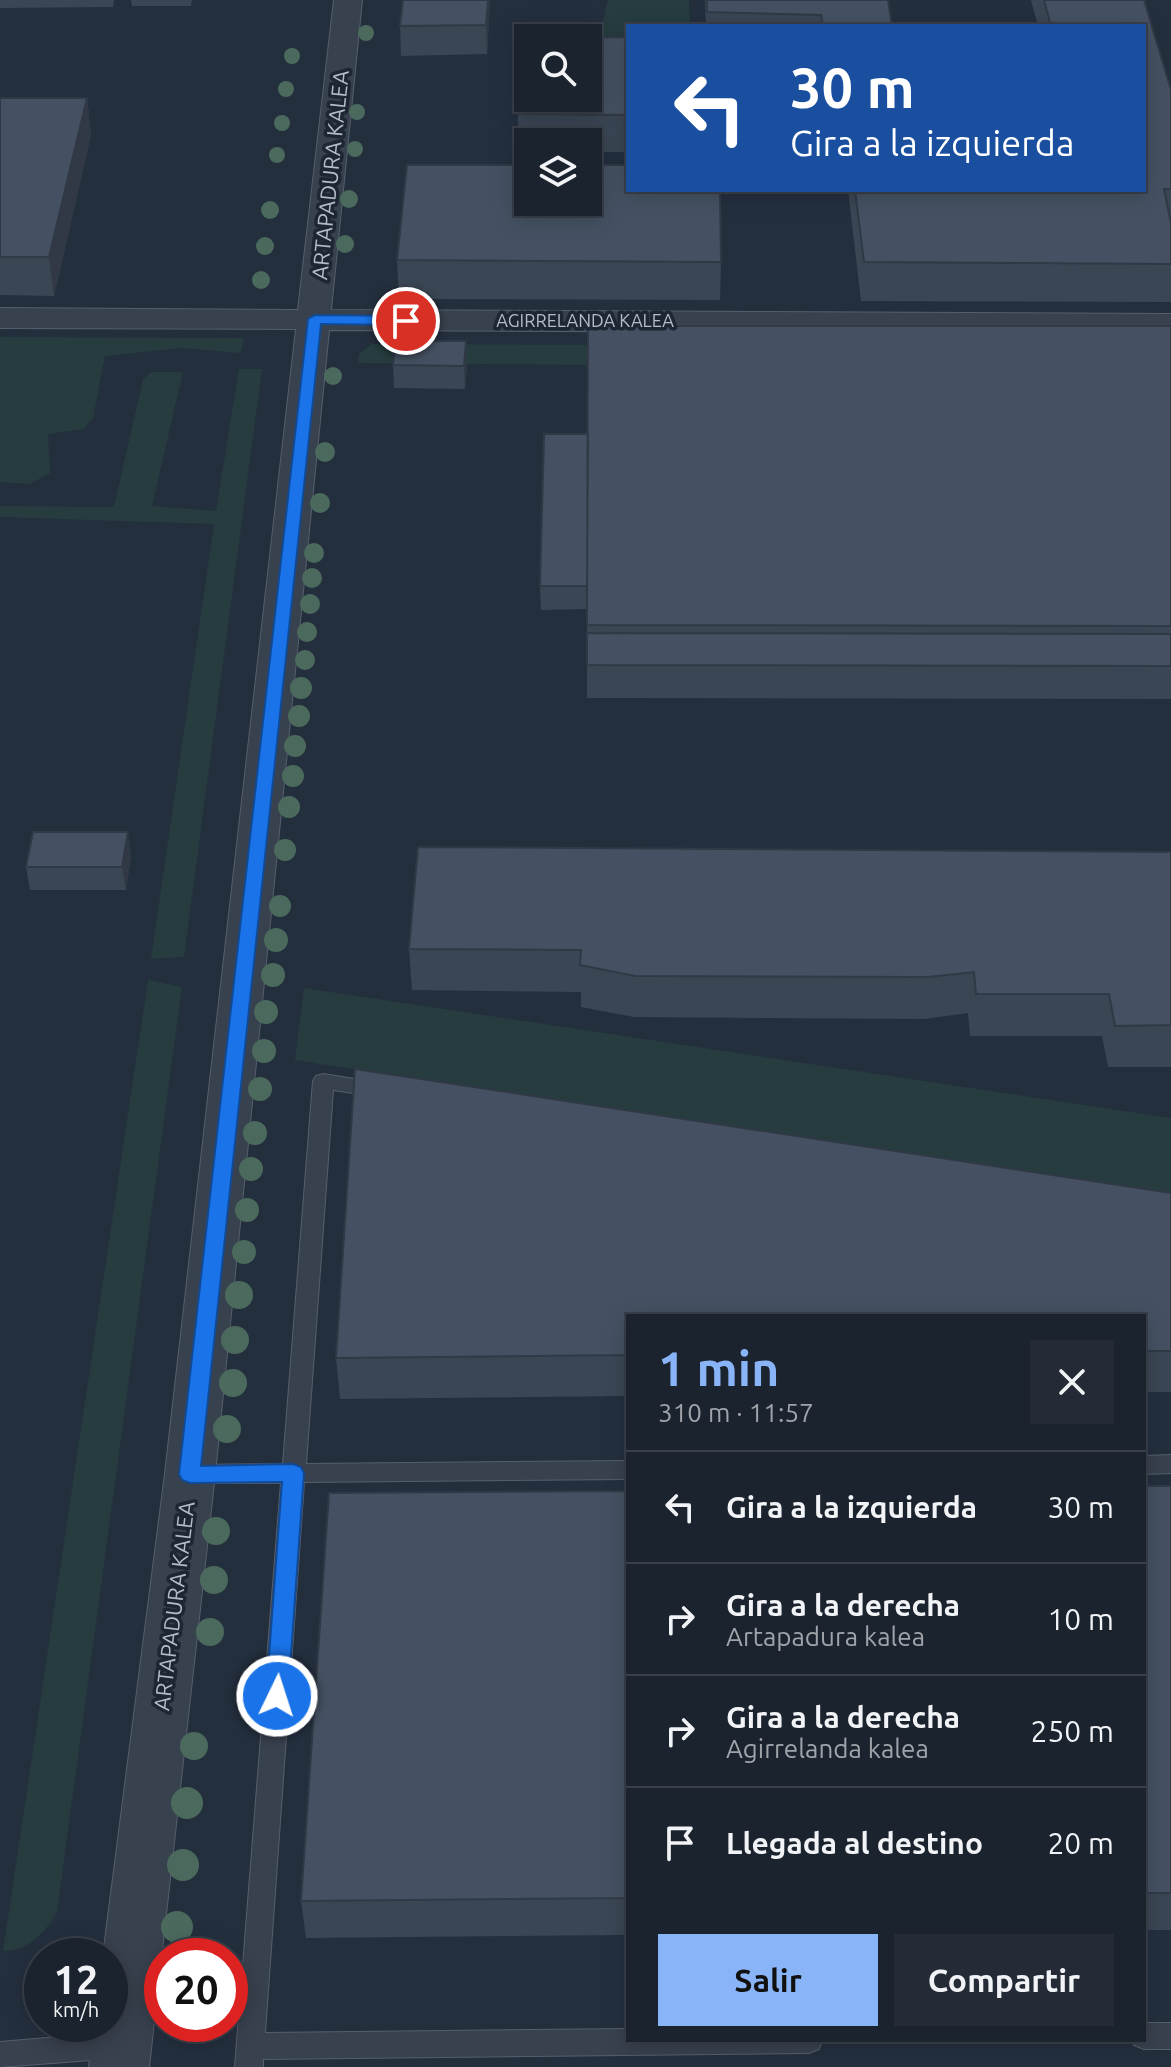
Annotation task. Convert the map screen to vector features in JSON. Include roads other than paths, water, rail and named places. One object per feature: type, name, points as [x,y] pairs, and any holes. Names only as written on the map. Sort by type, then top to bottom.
[{"type":"street","name":"ARTAPADURA KALEA","points":[[120,2056],[190,1474],[348,0]]},
{"type":"street","name":"AGIRRELANDA KALEA","points":[[0,318],[1171,324]]},
{"type":"lane","points":[[401,1093],[323,1081],[250,2057],[743,2042]]},
{"type":"lane","points":[[1146,1465],[1171,1464]]},
{"type":"lane","points":[[190,1474],[626,1470]]},
{"type":"lane","points":[[1146,2036],[1171,2036]]},
{"type":"lane","points":[[0,2055],[120,2056]]}]
